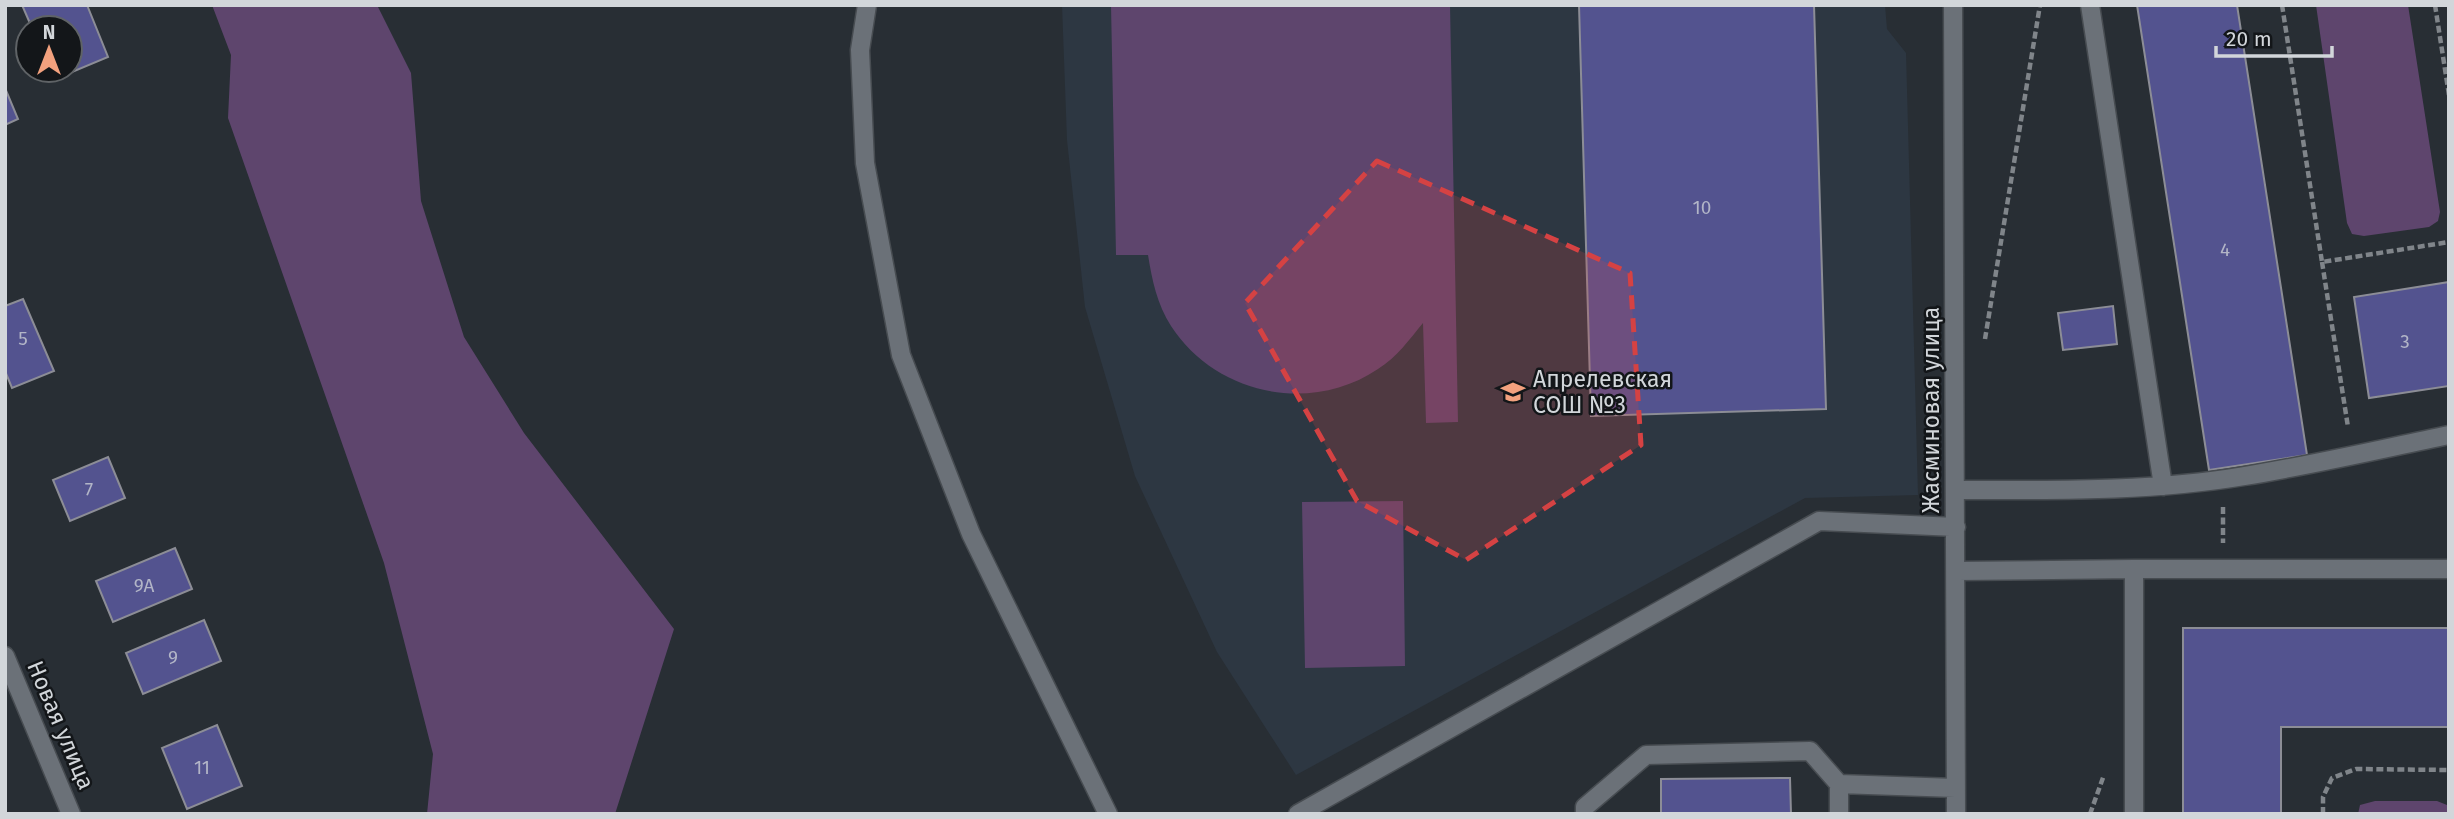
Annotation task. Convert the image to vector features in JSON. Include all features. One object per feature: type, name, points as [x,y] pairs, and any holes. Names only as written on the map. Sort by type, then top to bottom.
[{"type":"street","points":[[867,5],[859,50],[865,163],[901,355],[971,534],[1108,814]]},
{"type":"street","name":"Жасминовая улица","points":[[1953,5],[1956,814]]},
{"type":"street","points":[[2091,5],[2163,486]]},
{"type":"street","points":[[1956,490],[2101,490],[2163,486],[2242,477],[2449,435]]},
{"type":"street","points":[[1298,814],[1819,521],[1956,527]]},
{"type":"street","points":[[2134,569],[2134,814]]},
{"type":"street","points":[[1957,571],[2449,569]]},
{"type":"street","name":"Новая улица","points":[[5,656],[71,814]]},
{"type":"street","points":[[1585,814],[1584,807],[1646,755],[1810,751],[1839,784],[1839,814]]},
{"type":"street","points":[[1839,784],[1955,788]]},
{"type":"path","points":[[1985,340],[2040,5]]},
{"type":"path","points":[[2282,5],[2353,454]]},
{"type":"path","points":[[2435,5],[2449,95]]},
{"type":"path","points":[[2322,262],[2449,242]]},
{"type":"path","points":[[2223,503],[2223,549]]},
{"type":"path","points":[[2323,814],[2323,797],[2332,778],[2356,769],[2449,770]]},
{"type":"highlighted area","points":[[1377,161],[1630,273],[1641,445],[1466,560],[1357,501],[1245,303]]},
{"type":"shaded area","points":[[212,5],[377,5],[411,73],[421,201],[464,337],[524,433],[674,629],[615,814],[427,814],[433,754],[384,563],[228,118],[231,55]]},
{"type":"shaded area","name":"Апрелевская СОШ №3","points":[[1062,5],[1885,5],[1887,29],[1906,53],[1918,495],[1805,498],[1296,775],[1217,652],[1135,476],[1085,307],[1067,140]]},
{"type":"shaded area","points":[[1111,5],[1450,5],[1458,422],[1426,423],[1423,323],[1397,354],[1378,369],[1351,383],[1323,391],[1294,394],[1238,382],[1212,368],[1190,349],[1171,326],[1162,309],[1153,283],[1148,255],[1116,255]]},
{"type":"shaded area","points":[[2316,5],[2408,5],[2440,212],[2438,221],[2429,227],[2364,236],[2352,234],[2347,223]]},
{"type":"shaded area","points":[[1403,501],[1405,666],[1305,668],[1302,502]]},
{"type":"shaded area","points":[[2375,801],[2437,801],[2447,805],[2449,814],[2358,814],[2360,805]]},
{"type":"building","points":[[22,5],[87,5],[108,57],[84,67],[84,14],[26,14]]},
{"type":"building","points":[[1579,5],[1814,5],[1826,409],[1591,416]]},
{"type":"building","points":[[2137,5],[2237,5],[2307,455],[2209,470]]},
{"type":"building","points":[[5,88],[18,119],[5,125]]},
{"type":"building","points":[[2449,282],[2449,386],[2369,398],[2354,297]]},
{"type":"building","points":[[23,299],[54,371],[12,388],[5,371],[5,306]]},
{"type":"building","points":[[2113,306],[2117,344],[2063,350],[2058,313]]},
{"type":"building","points":[[108,457],[125,498],[70,521],[53,480]]},
{"type":"building","points":[[175,548],[192,589],[113,622],[96,581]]},
{"type":"building","points":[[204,620],[221,661],[143,694],[126,653]]},
{"type":"building","points":[[2183,628],[2449,628],[2449,727],[2281,727],[2281,814],[2183,814]]},
{"type":"building","points":[[217,725],[242,786],[187,809],[162,748]]},
{"type":"building","points":[[1790,778],[1791,814],[1661,814],[1661,779]]},
{"type":"place","name":"Апрелевская СОШ №3","points":[[1513,392]]}]
